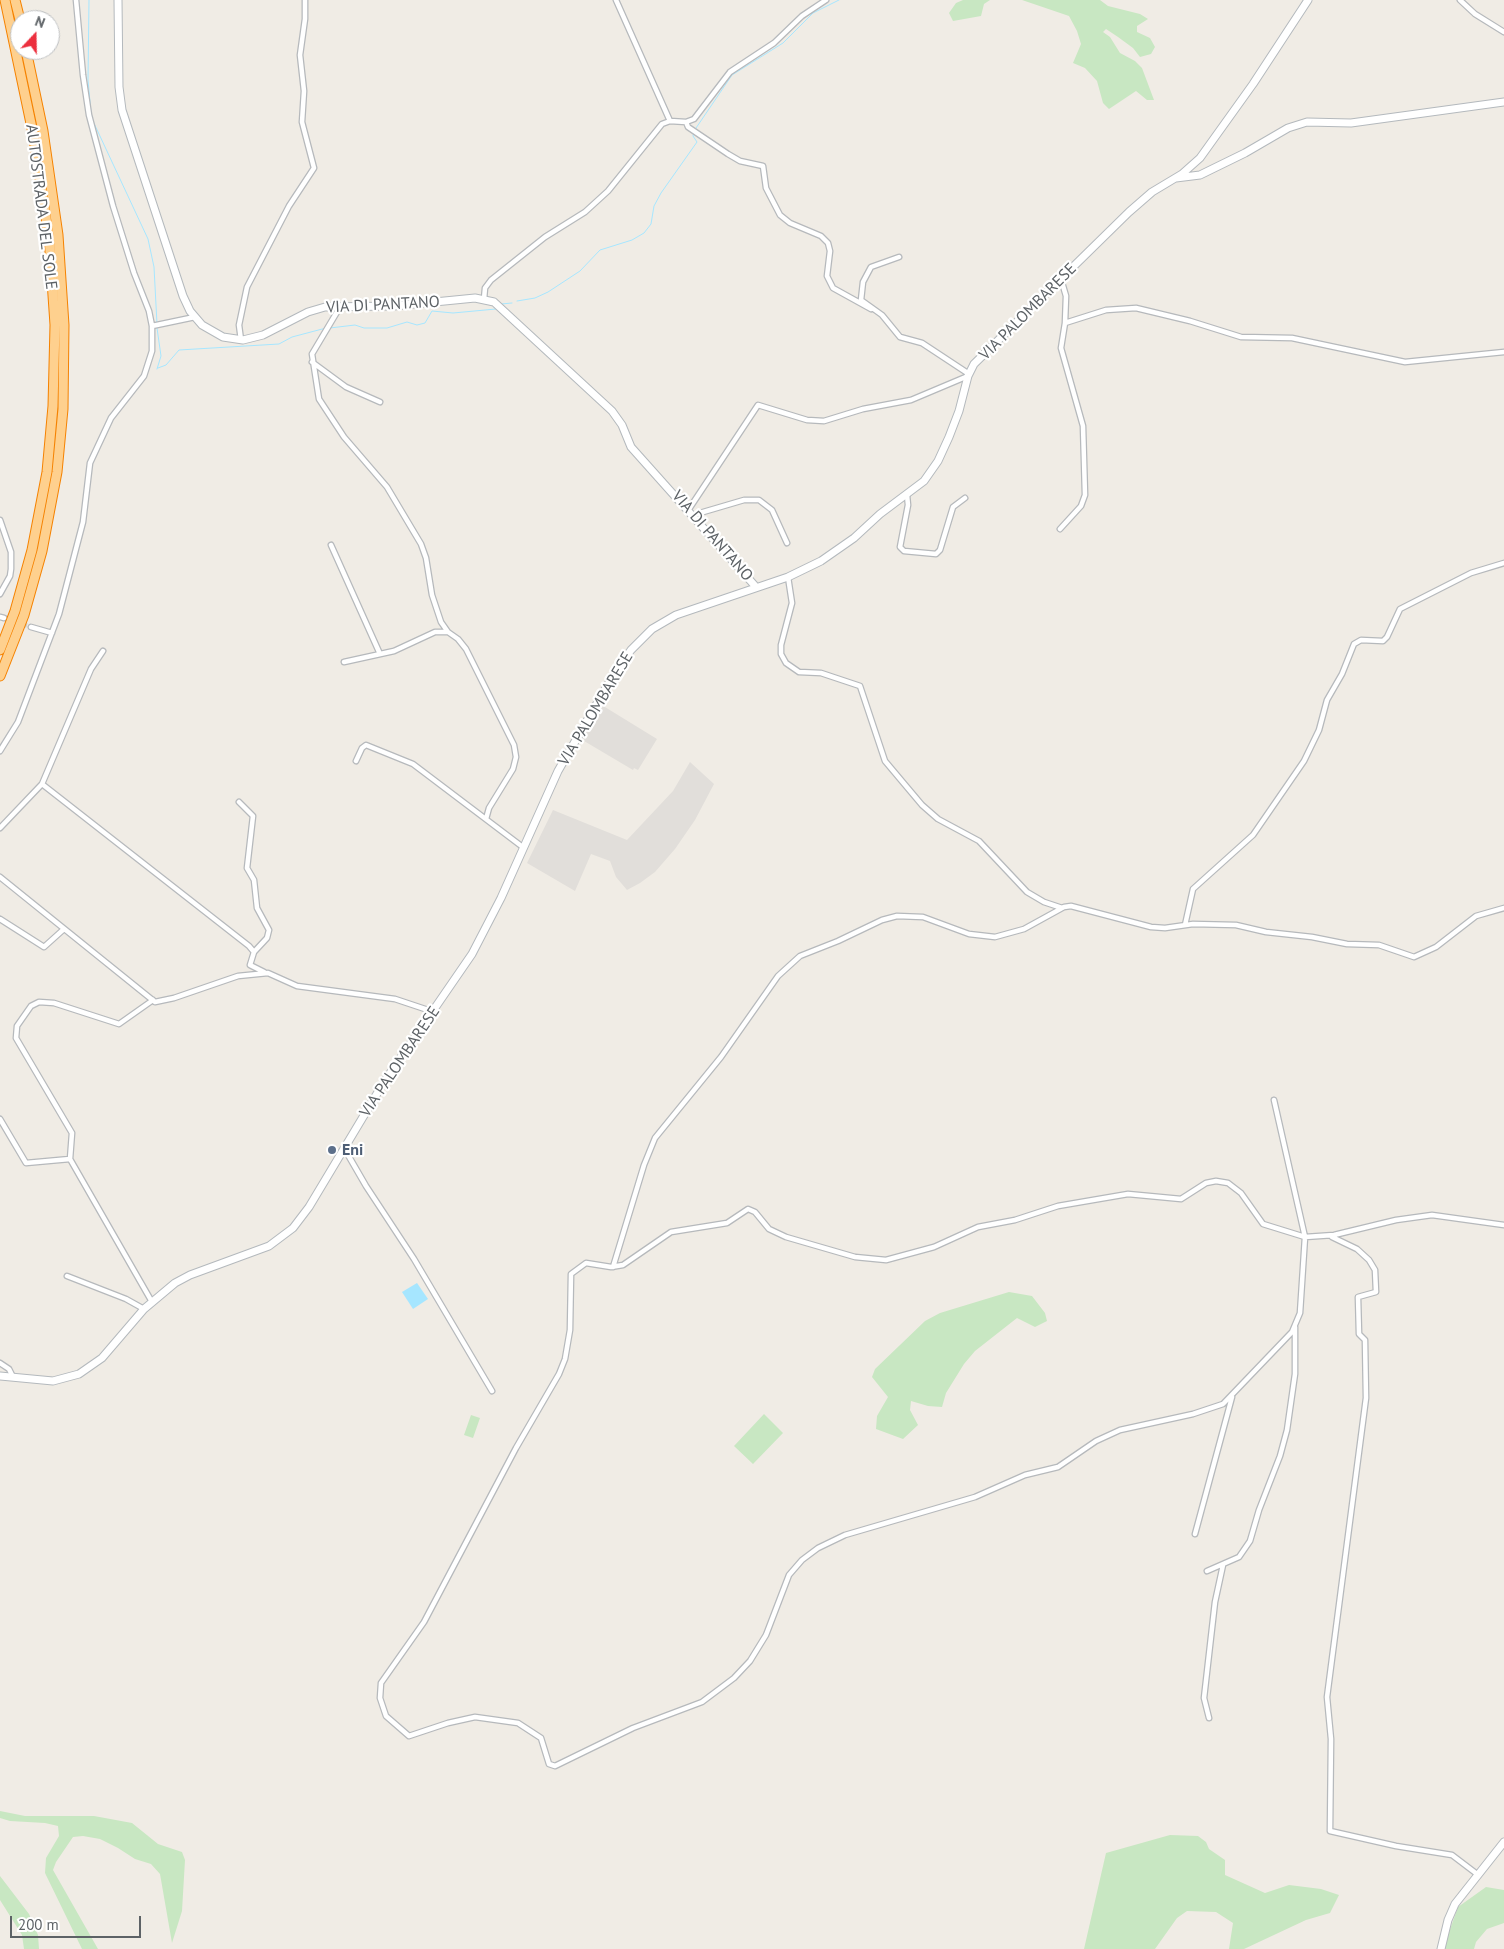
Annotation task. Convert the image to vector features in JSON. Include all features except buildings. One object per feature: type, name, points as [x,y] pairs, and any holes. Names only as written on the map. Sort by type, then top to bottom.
[{"type":"highway","name":"AUTOSTRADA DEL SOLE","points":[[0,650],[15,611],[32,550],[47,472],[54,406],[55,325],[48,237],[33,133],[5,0]]},
{"type":"highway","name":"AUTOSTRADA DEL SOLE","points":[[0,676],[24,615],[42,551],[57,472],[64,409],[64,325],[58,235],[43,131],[28,60]]},
{"type":"main road","name":"VIA DI PANTANO","points":[[118,0],[121,105],[183,296],[195,318],[217,335],[241,340],[265,334],[313,310],[341,306],[394,306],[484,298],[502,307],[612,411],[622,425],[631,446],[756,587]]},
{"type":"main road","name":"VIA PALOMBARESE","points":[[0,1376],[53,1381],[77,1375],[103,1356],[144,1309],[186,1277],[260,1250],[287,1234],[307,1211],[384,1082],[434,1012],[475,949],[524,848],[560,767],[614,674],[636,644],[655,627],[676,615],[788,577],[836,551],[927,478],[940,457],[958,414],[968,375],[978,360],[1133,208],[1152,192],[1194,164],[1210,146],[1308,0]]},
{"type":"main road","points":[[1175,178],[1188,178],[1203,173],[1246,153],[1288,128],[1307,122],[1351,122],[1504,102]]},
{"type":"main road","points":[[1441,1949],[1452,1910],[1477,1874],[1504,1842]]},
{"type":"street","points":[[0,751],[18,722],[52,633],[82,526],[89,468],[110,421],[146,371],[151,353],[152,326],[148,305],[134,273],[91,121],[83,75],[76,0]]},
{"type":"street","points":[[241,340],[238,325],[247,287],[288,208],[314,170],[313,157],[302,122],[304,91],[300,53],[305,19],[305,0]]},
{"type":"street","points":[[616,0],[670,121]]},
{"type":"street","points":[[484,298],[486,288],[491,280],[545,237],[588,209],[608,191],[661,126],[670,121],[686,122],[694,119],[730,72],[774,43],[802,16],[826,0]]},
{"type":"street","points":[[1460,0],[1475,14],[1504,32]]},
{"type":"street","points":[[686,122],[688,127],[728,154],[745,163],[763,166],[766,188],[780,215],[787,222],[819,235],[828,243],[830,252],[827,276],[833,288],[882,316],[900,337],[922,343],[968,375]]},
{"type":"street","points":[[871,309],[860,297],[866,275],[874,265],[899,257]]},
{"type":"street","points":[[1060,529],[1080,509],[1085,495],[1083,424],[1061,346],[1065,323],[1066,296],[1061,279]]},
{"type":"street","points":[[341,306],[332,317],[324,337],[314,349],[312,362],[321,404],[344,437],[384,484],[422,547],[433,600],[441,622],[448,632],[460,640],[467,651],[504,723],[515,750],[512,772],[489,808],[486,819]]},
{"type":"street","points":[[1065,323],[1106,310],[1136,308],[1190,321],[1241,338],[1290,338],[1405,362],[1504,352]]},
{"type":"street","points":[[152,326],[195,318]]},
{"type":"street","points":[[312,362],[348,388],[380,402]]},
{"type":"street","points":[[691,512],[758,405],[807,420],[824,421],[860,410],[911,400],[968,375]]},
{"type":"street","points":[[907,495],[908,503],[900,549],[936,554],[941,548],[953,507],[965,498]]},
{"type":"street","points":[[691,512],[747,500],[761,501],[772,510],[787,544]]},
{"type":"street","points":[[0,520],[11,554],[11,575],[0,594]]},
{"type":"street","points":[[330,546],[380,654]]},
{"type":"street","points":[[1185,925],[1192,890],[1253,835],[1304,761],[1319,730],[1326,702],[1342,674],[1354,644],[1361,640],[1382,641],[1387,636],[1400,609],[1468,574],[1504,562]]},
{"type":"street","points":[[788,577],[792,601],[781,646],[782,656],[786,664],[799,672],[821,673],[860,686],[885,761],[922,805],[938,819],[980,842],[1027,892],[1044,902],[1062,908]]},
{"type":"street","points":[[31,627],[52,633]]},
{"type":"street","points":[[344,662],[396,650],[435,632],[448,632]]},
{"type":"street","points":[[0,828],[42,784],[91,669],[103,651]]},
{"type":"street","points":[[356,761],[362,748],[366,745],[410,762],[524,848]]},
{"type":"street","points":[[42,784],[254,952]]},
{"type":"street","points":[[239,802],[253,816],[247,868],[254,880],[257,908],[269,930],[267,938],[254,952],[250,965],[297,986],[395,999],[434,1012]]},
{"type":"street","points":[[0,877],[153,1000],[161,1002],[238,976],[268,973]]},
{"type":"street","points":[[613,1267],[642,1169],[657,1135],[718,1061],[778,976],[793,961],[891,917],[928,918],[969,934],[991,937],[1020,930],[1062,908],[1074,906],[1151,927],[1238,925],[1270,933],[1315,937],[1347,944],[1379,945],[1414,957],[1436,947],[1476,916],[1504,908]]},
{"type":"street","points":[[0,919],[44,947],[64,929]]},
{"type":"street","points":[[152,1302],[70,1159],[72,1133],[16,1038],[17,1026],[31,1006],[39,1002],[57,1004],[119,1024],[153,1000]]},
{"type":"street","points":[[1207,1571],[1223,1566],[1239,1557],[1248,1547],[1259,1510],[1282,1450],[1295,1384],[1295,1327],[1301,1300],[1305,1237],[1274,1100]]},
{"type":"street","points":[[0,1119],[26,1163],[70,1159]]},
{"type":"street","points":[[344,1148],[364,1183],[414,1259],[492,1391]]},
{"type":"street","points":[[1295,1327],[1232,1396],[1217,1407],[1117,1431],[1093,1442],[1066,1463],[1055,1468],[1025,1475],[975,1497],[842,1536],[818,1548],[799,1562],[789,1575],[766,1635],[750,1662],[734,1678],[699,1704],[637,1726],[555,1766],[549,1764],[544,1743],[537,1734],[520,1724],[495,1718],[472,1717],[445,1724],[413,1736],[406,1735],[385,1714],[380,1698],[380,1684],[424,1622],[514,1451],[558,1378],[565,1359],[569,1336],[572,1273],[588,1262],[613,1267],[632,1260],[671,1232],[727,1222],[748,1208],[755,1212],[769,1229],[784,1236],[855,1258],[883,1260],[931,1248],[978,1227],[1015,1220],[1058,1206],[1128,1194],[1181,1199],[1206,1183],[1218,1181],[1228,1183],[1244,1195],[1263,1224],[1305,1237],[1331,1236],[1429,1215],[1449,1215],[1504,1225]]},
{"type":"street","points":[[1331,1236],[1357,1249],[1369,1260],[1375,1270],[1376,1292],[1358,1297],[1359,1334],[1365,1340],[1366,1398],[1327,1697],[1331,1739],[1330,1831],[1396,1846],[1452,1855],[1477,1874]]},
{"type":"street","points":[[67,1276],[130,1301],[144,1309]]},
{"type":"street","points":[[0,1363],[9,1369],[12,1376]]},
{"type":"street","points":[[1195,1534],[1232,1396]]},
{"type":"street","points":[[1209,1718],[1203,1700],[1215,1602],[1223,1566]]},
{"type":"shaded area","points":[[600,704],[657,739],[638,770],[634,768],[633,770],[579,738]]},
{"type":"shaded area","points":[[690,762],[714,784],[695,820],[675,849],[655,872],[640,883],[627,890],[616,877],[610,861],[591,854],[575,891],[527,863],[553,810],[627,840],[673,791]]},
{"type":"green space","points":[[963,0],[990,0],[984,4],[981,16],[953,21],[949,13],[956,3]]},
{"type":"green space","points":[[1022,0],[1100,0],[1108,6],[1140,14],[1148,19],[1137,26],[1137,32],[1150,38],[1155,47],[1151,54],[1140,57],[1133,48],[1118,37],[1106,29],[1103,32],[1110,37],[1120,53],[1135,61],[1142,68],[1154,100],[1147,100],[1136,91],[1109,109],[1103,103],[1097,81],[1085,68],[1073,63],[1081,44],[1069,16]]},
{"type":"green space","points":[[1009,1292],[1032,1296],[1045,1313],[1047,1321],[1035,1327],[1017,1318],[975,1351],[964,1364],[946,1393],[942,1407],[928,1406],[911,1401],[910,1410],[918,1425],[903,1439],[876,1429],[877,1416],[888,1397],[872,1377],[875,1369],[925,1321],[940,1313]]},
{"type":"green space","points":[[764,1414],[783,1433],[753,1464],[734,1446]]},
{"type":"green space","points":[[471,1415],[480,1418],[473,1438],[464,1435]]},
{"type":"green space","points":[[0,1811],[25,1816],[94,1816],[132,1823],[158,1844],[182,1852],[185,1860],[182,1911],[172,1943],[160,1874],[151,1864],[135,1859],[100,1839],[83,1836],[73,1837],[56,1862],[53,1870],[98,1949],[82,1949],[45,1873],[46,1858],[59,1836],[58,1826],[45,1823],[10,1821],[0,1818]]},
{"type":"green space","points":[[1170,1835],[1198,1836],[1206,1842],[1209,1849],[1225,1860],[1225,1875],[1265,1893],[1289,1885],[1321,1889],[1339,1895],[1330,1913],[1306,1920],[1244,1949],[1229,1949],[1233,1923],[1216,1912],[1187,1911],[1177,1918],[1155,1949],[1084,1949],[1106,1853]]},
{"type":"green space","points":[[0,1876],[29,1914],[38,1935],[39,1949],[24,1949],[22,1935],[0,1900]]},
{"type":"green space","points":[[1486,1887],[1504,1890],[1504,1923],[1487,1929],[1476,1942],[1474,1949],[1443,1949],[1458,1907]]},
{"type":"water","points":[[417,1283],[428,1299],[413,1309],[402,1292]]},
{"type":"waterway","points":[[89,0],[88,80],[91,113]]},
{"type":"waterway","points":[[517,301],[535,298],[548,292],[580,271],[600,250],[632,240],[644,233],[651,224],[654,206],[661,193],[697,142],[693,136],[694,131],[732,75],[783,43],[813,13],[839,0]]},
{"type":"waterway","points":[[92,119],[148,239],[154,267],[157,324]]},
{"type":"waterway","points":[[501,304],[512,303]]},
{"type":"waterway","points":[[330,328],[355,325],[364,328],[387,328],[407,322],[417,325],[425,323],[432,311],[453,313],[496,309]]},
{"type":"waterway","points":[[157,328],[161,356],[157,369]]},
{"type":"waterway","points":[[158,368],[166,365],[179,350],[279,344],[292,337],[326,328]]},
{"type":"tunnel","points":[[4,618],[31,627]]},
{"type":"place","name":"Eni","points":[[332,1150]]}]
